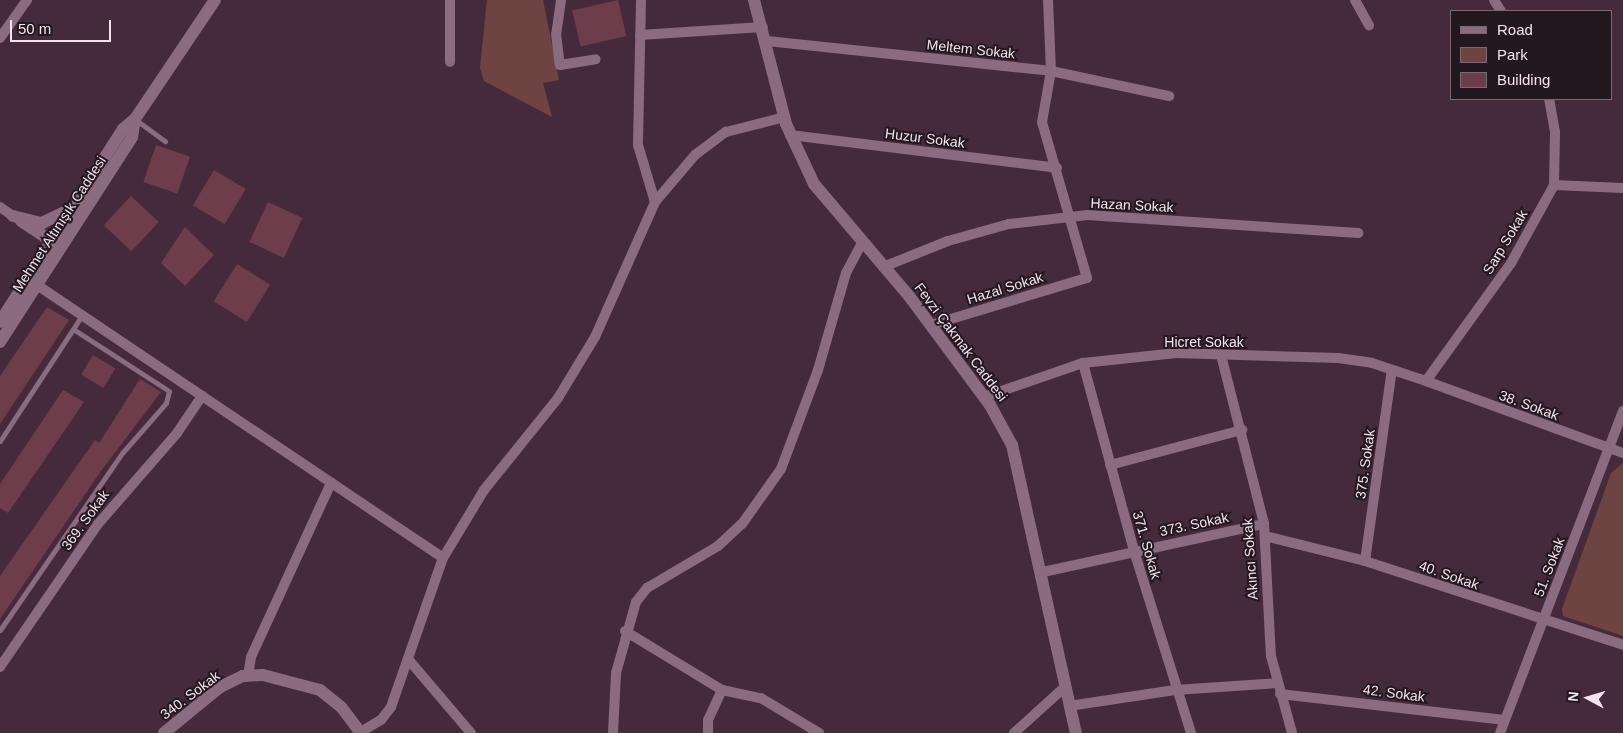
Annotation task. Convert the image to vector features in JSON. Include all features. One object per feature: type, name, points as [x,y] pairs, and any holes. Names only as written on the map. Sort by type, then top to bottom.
[{"type":"street","points":[[0,38],[26,0]]},
{"type":"street","name":"Mehmet Altınışık Caddesi","points":[[0,342],[37,285],[89,181],[122,129],[135,119],[215,0]]},
{"type":"street","points":[[450,0],[450,62]]},
{"type":"street","points":[[561,0],[556,34],[560,65],[596,59]]},
{"type":"street","points":[[641,0],[638,145],[655,202]]},
{"type":"street","name":"Fevzi Çakmak Caddesi","points":[[754,0],[767,41],[790,135],[814,184],[931,325],[984,397],[1012,445],[1043,572],[1076,733]]},
{"type":"street","points":[[1048,0],[1051,71],[1042,122],[1072,219]]},
{"type":"street","points":[[1354,0],[1369,25]]},
{"type":"street","points":[[640,35],[763,27]]},
{"type":"street","name":"Meltem Sokak","points":[[767,41],[1051,71],[1169,96]]},
{"type":"street","name":"Sarp Sokak","points":[[1426,381],[1511,263],[1554,185],[1555,132],[1549,100]]},
{"type":"street","points":[[360,733],[381,720],[391,707],[443,558],[484,490],[558,398],[595,337],[655,202],[695,154],[726,132],[785,117]]},
{"type":"street","name":"Mehmet Altınışık Caddesi","points":[[0,322],[57,245],[132,137],[135,119]]},
{"type":"street","name":"Huzur Sokak","points":[[790,135],[1057,168]]},
{"type":"street","points":[[13,216],[42,223],[52,221],[69,210],[89,181]]},
{"type":"street","points":[[1554,185],[1623,188]]},
{"type":"street","points":[[0,207],[57,245]]},
{"type":"street","name":"Hazan Sokak","points":[[883,267],[948,241],[1009,224],[1072,219],[1087,215],[1358,233]]},
{"type":"street","name":"Hazal Sokak","points":[[931,325],[1087,278],[1072,219]]},
{"type":"street","points":[[613,733],[616,673],[625,631],[636,602],[647,588],[718,546],[742,524],[780,469],[818,370],[846,273],[862,243]]},
{"type":"street","points":[[37,285],[443,558]]},
{"type":"street","name":"Hicret Sokak","points":[[984,397],[1083,363],[1176,353],[1338,358],[1392,370],[1426,381]]},
{"type":"street","name":"Akıncı Sokak","points":[[1222,355],[1264,524],[1267,615],[1277,683],[1292,733]]},
{"type":"street","name":"371. Sokak","points":[[1083,363],[1134,551],[1175,690],[1191,733]]},
{"type":"street","name":"375. Sokak","points":[[1365,561],[1392,370]]},
{"type":"street","name":"38. Sokak","points":[[1426,381],[1623,453]]},
{"type":"street","name":"369. Sokak","points":[[0,666],[98,524],[177,433],[202,396]]},
{"type":"street","name":"51. Sokak","points":[[1500,733],[1623,412]]},
{"type":"street","points":[[1110,465],[1242,430]]},
{"type":"street","points":[[248,676],[251,657],[331,483]]},
{"type":"street","name":"373. Sokak","points":[[1043,572],[1264,524]]},
{"type":"street","name":"40. Sokak","points":[[1264,536],[1365,561],[1543,621],[1623,645]]},
{"type":"street","points":[[625,631],[722,690],[761,698],[819,733]]},
{"type":"street","points":[[408,659],[471,733]]},
{"type":"street","name":"340. Sokak","points":[[164,733],[220,687],[248,676],[294,679],[320,690],[342,708],[360,733]]},
{"type":"street","points":[[1069,706],[1175,690],[1277,683]]},
{"type":"street","points":[[1014,733],[1066,686]]},
{"type":"street","points":[[708,733],[708,720],[722,690]]},
{"type":"street","name":"42. Sokak","points":[[1280,694],[1504,720]]},
{"type":"lane","points":[[135,119],[165,141]]},
{"type":"lane","points":[[0,441],[82,315]]},
{"type":"lane","points":[[0,630],[123,452],[166,403],[169,391],[73,329]]},
{"type":"green space","points":[[487,0],[543,0],[559,80],[543,83],[552,117],[484,81],[480,68]]},
{"type":"green space","points":[[1623,463],[1623,636],[1563,616],[1562,609],[1611,473]]},
{"type":"building","points":[[618,0],[626,36],[581,47],[572,11]]},
{"type":"building","points":[[156,145],[190,157],[177,194],[143,182]]},
{"type":"building","points":[[214,170],[246,189],[225,224],[193,205]]},
{"type":"building","points":[[131,196],[159,222],[132,251],[104,225]]},
{"type":"building","points":[[268,202],[302,218],[284,258],[249,242]]},
{"type":"building","points":[[185,227],[214,255],[185,286],[161,263]]},
{"type":"building","points":[[237,264],[270,285],[247,322],[214,301]]},
{"type":"building","points":[[47,307],[69,320],[0,424],[0,376]]},
{"type":"building","points":[[93,355],[115,368],[103,388],[81,375]]},
{"type":"building","points":[[140,379],[161,392],[101,471],[0,619],[0,576],[95,440],[99,443]]},
{"type":"building","points":[[63,390],[84,402],[8,513],[0,508],[0,484]]}]
